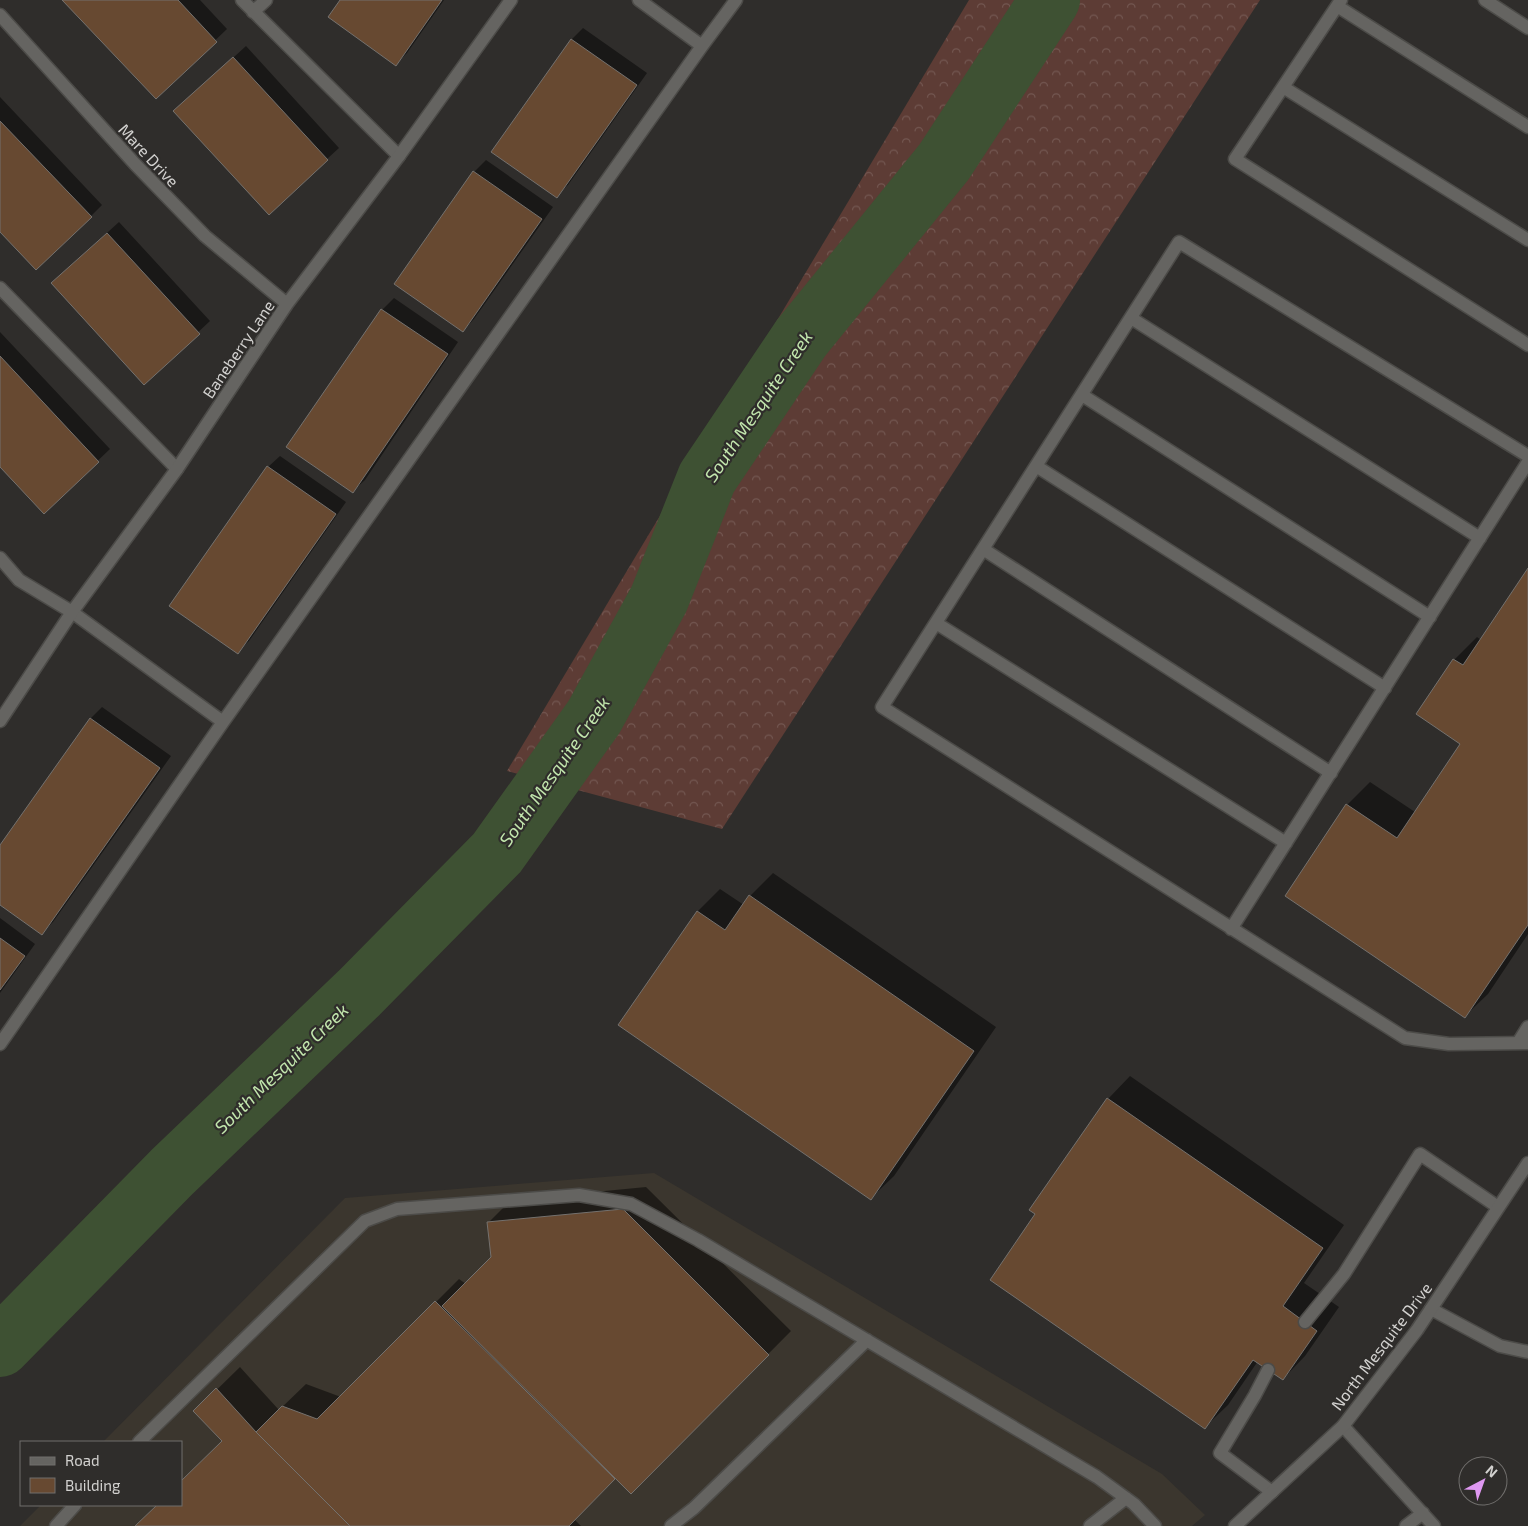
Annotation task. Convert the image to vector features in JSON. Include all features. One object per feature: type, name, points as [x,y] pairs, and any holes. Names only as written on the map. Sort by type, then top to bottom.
[{"type":"street","points":[[242,0],[399,156]]},
{"type":"street","points":[[254,12],[266,0]]},
{"type":"street","name":"Baneberry Lane","points":[[0,721],[72,612],[176,469],[287,304],[399,156],[511,0]]},
{"type":"street","points":[[639,0],[702,46]]},
{"type":"street","points":[[0,1044],[223,722],[736,0]]},
{"type":"street","points":[[1485,0],[1528,28]]},
{"type":"street","points":[[1528,127],[1339,3],[1235,159],[1528,345]]},
{"type":"street","name":"Mare Drive","points":[[0,15],[135,164],[206,236],[287,304]]},
{"type":"street","points":[[1283,87],[1528,240]]},
{"type":"street","points":[[1528,456],[1179,242],[882,707],[1405,1038],[1449,1044],[1523,1043],[1528,1027]]},
{"type":"street","points":[[0,288],[176,469]]},
{"type":"street","points":[[1131,318],[1480,538]]},
{"type":"street","points":[[1082,394],[1430,617]]},
{"type":"street","points":[[1232,929],[1528,462]]},
{"type":"street","points":[[1036,466],[1385,688]]},
{"type":"street","points":[[983,549],[1331,772]]},
{"type":"street","points":[[0,558],[19,580],[72,612],[223,722]]},
{"type":"street","points":[[936,623],[1286,843]]},
{"type":"street","points":[[1305,1322],[1344,1274],[1420,1154],[1498,1208]]},
{"type":"street","name":"North Mesquite Drive","points":[[1235,1526],[1342,1426],[1417,1330],[1528,1163]]},
{"type":"street","points":[[140,1441],[365,1221],[397,1209],[579,1195],[631,1204],[698,1240],[1097,1478],[1126,1498],[1155,1526]]},
{"type":"street","points":[[1431,1309],[1500,1346],[1528,1352]]},
{"type":"street","points":[[671,1526],[694,1508],[866,1340]]},
{"type":"street","points":[[1268,1370],[1220,1453],[1272,1492]]},
{"type":"street","points":[[1342,1426],[1434,1526]]},
{"type":"street","points":[[1090,1526],[1126,1498]]},
{"type":"street","points":[[56,1526],[74,1506]]},
{"type":"street","points":[[1406,1526],[1423,1513]]},
{"type":"shaded area","points":[[654,1173],[1162,1474],[1205,1515],[1192,1526],[20,1526],[40,1506],[182,1506],[182,1441],[104,1441],[345,1198]]},
{"type":"green space","points":[[969,0],[1260,0],[722,829],[507,771]]},
{"type":"building","points":[[62,0],[178,0],[217,42],[156,99]]},
{"type":"building","points":[[340,0],[442,0],[396,66],[328,17]]},
{"type":"building","points":[[571,39],[637,85],[557,198],[491,152]]},
{"type":"building","points":[[233,57],[328,160],[269,215],[173,111]]},
{"type":"building","points":[[0,121],[92,217],[36,270],[0,232]]},
{"type":"building","points":[[473,171],[542,219],[463,332],[394,284]]},
{"type":"building","points":[[107,233],[200,334],[144,385],[51,283]]},
{"type":"building","points":[[381,309],[448,354],[353,493],[286,447]]},
{"type":"building","points":[[0,356],[99,462],[44,514],[0,467]]},
{"type":"building","points":[[267,466],[336,514],[238,654],[169,606]]},
{"type":"building","points":[[1528,568],[1528,925],[1465,1018],[1285,896],[1346,804],[1397,838],[1460,744],[1416,714],[1453,659],[1463,665]]},
{"type":"building","points":[[90,718],[160,768],[42,935],[0,905],[0,845]]},
{"type":"building","points":[[749,895],[974,1051],[871,1200],[618,1025],[697,911],[725,930]]},
{"type":"building","points":[[0,938],[25,956],[0,990]]},
{"type":"building","points":[[1107,1098],[1323,1248],[1283,1306],[1317,1331],[1283,1380],[1253,1360],[1205,1429],[990,1280],[1035,1214],[1029,1210]]},
{"type":"building","points":[[623,1209],[769,1355],[631,1494],[442,1306],[491,1257],[487,1222]]},
{"type":"building","points":[[435,1301],[615,1479],[569,1526],[350,1526],[256,1432],[282,1406],[317,1419]]},
{"type":"building","points":[[216,1388],[256,1432],[350,1526],[135,1526],[156,1506],[182,1506],[182,1480],[222,1441],[193,1411]]},
{"type":"waterway","name":"South Mesquite Creek","points":[[0,1347],[172,1172],[359,993],[497,853],[594,717],[659,599],[707,478],[801,338],[944,162],[1050,0]]}]
